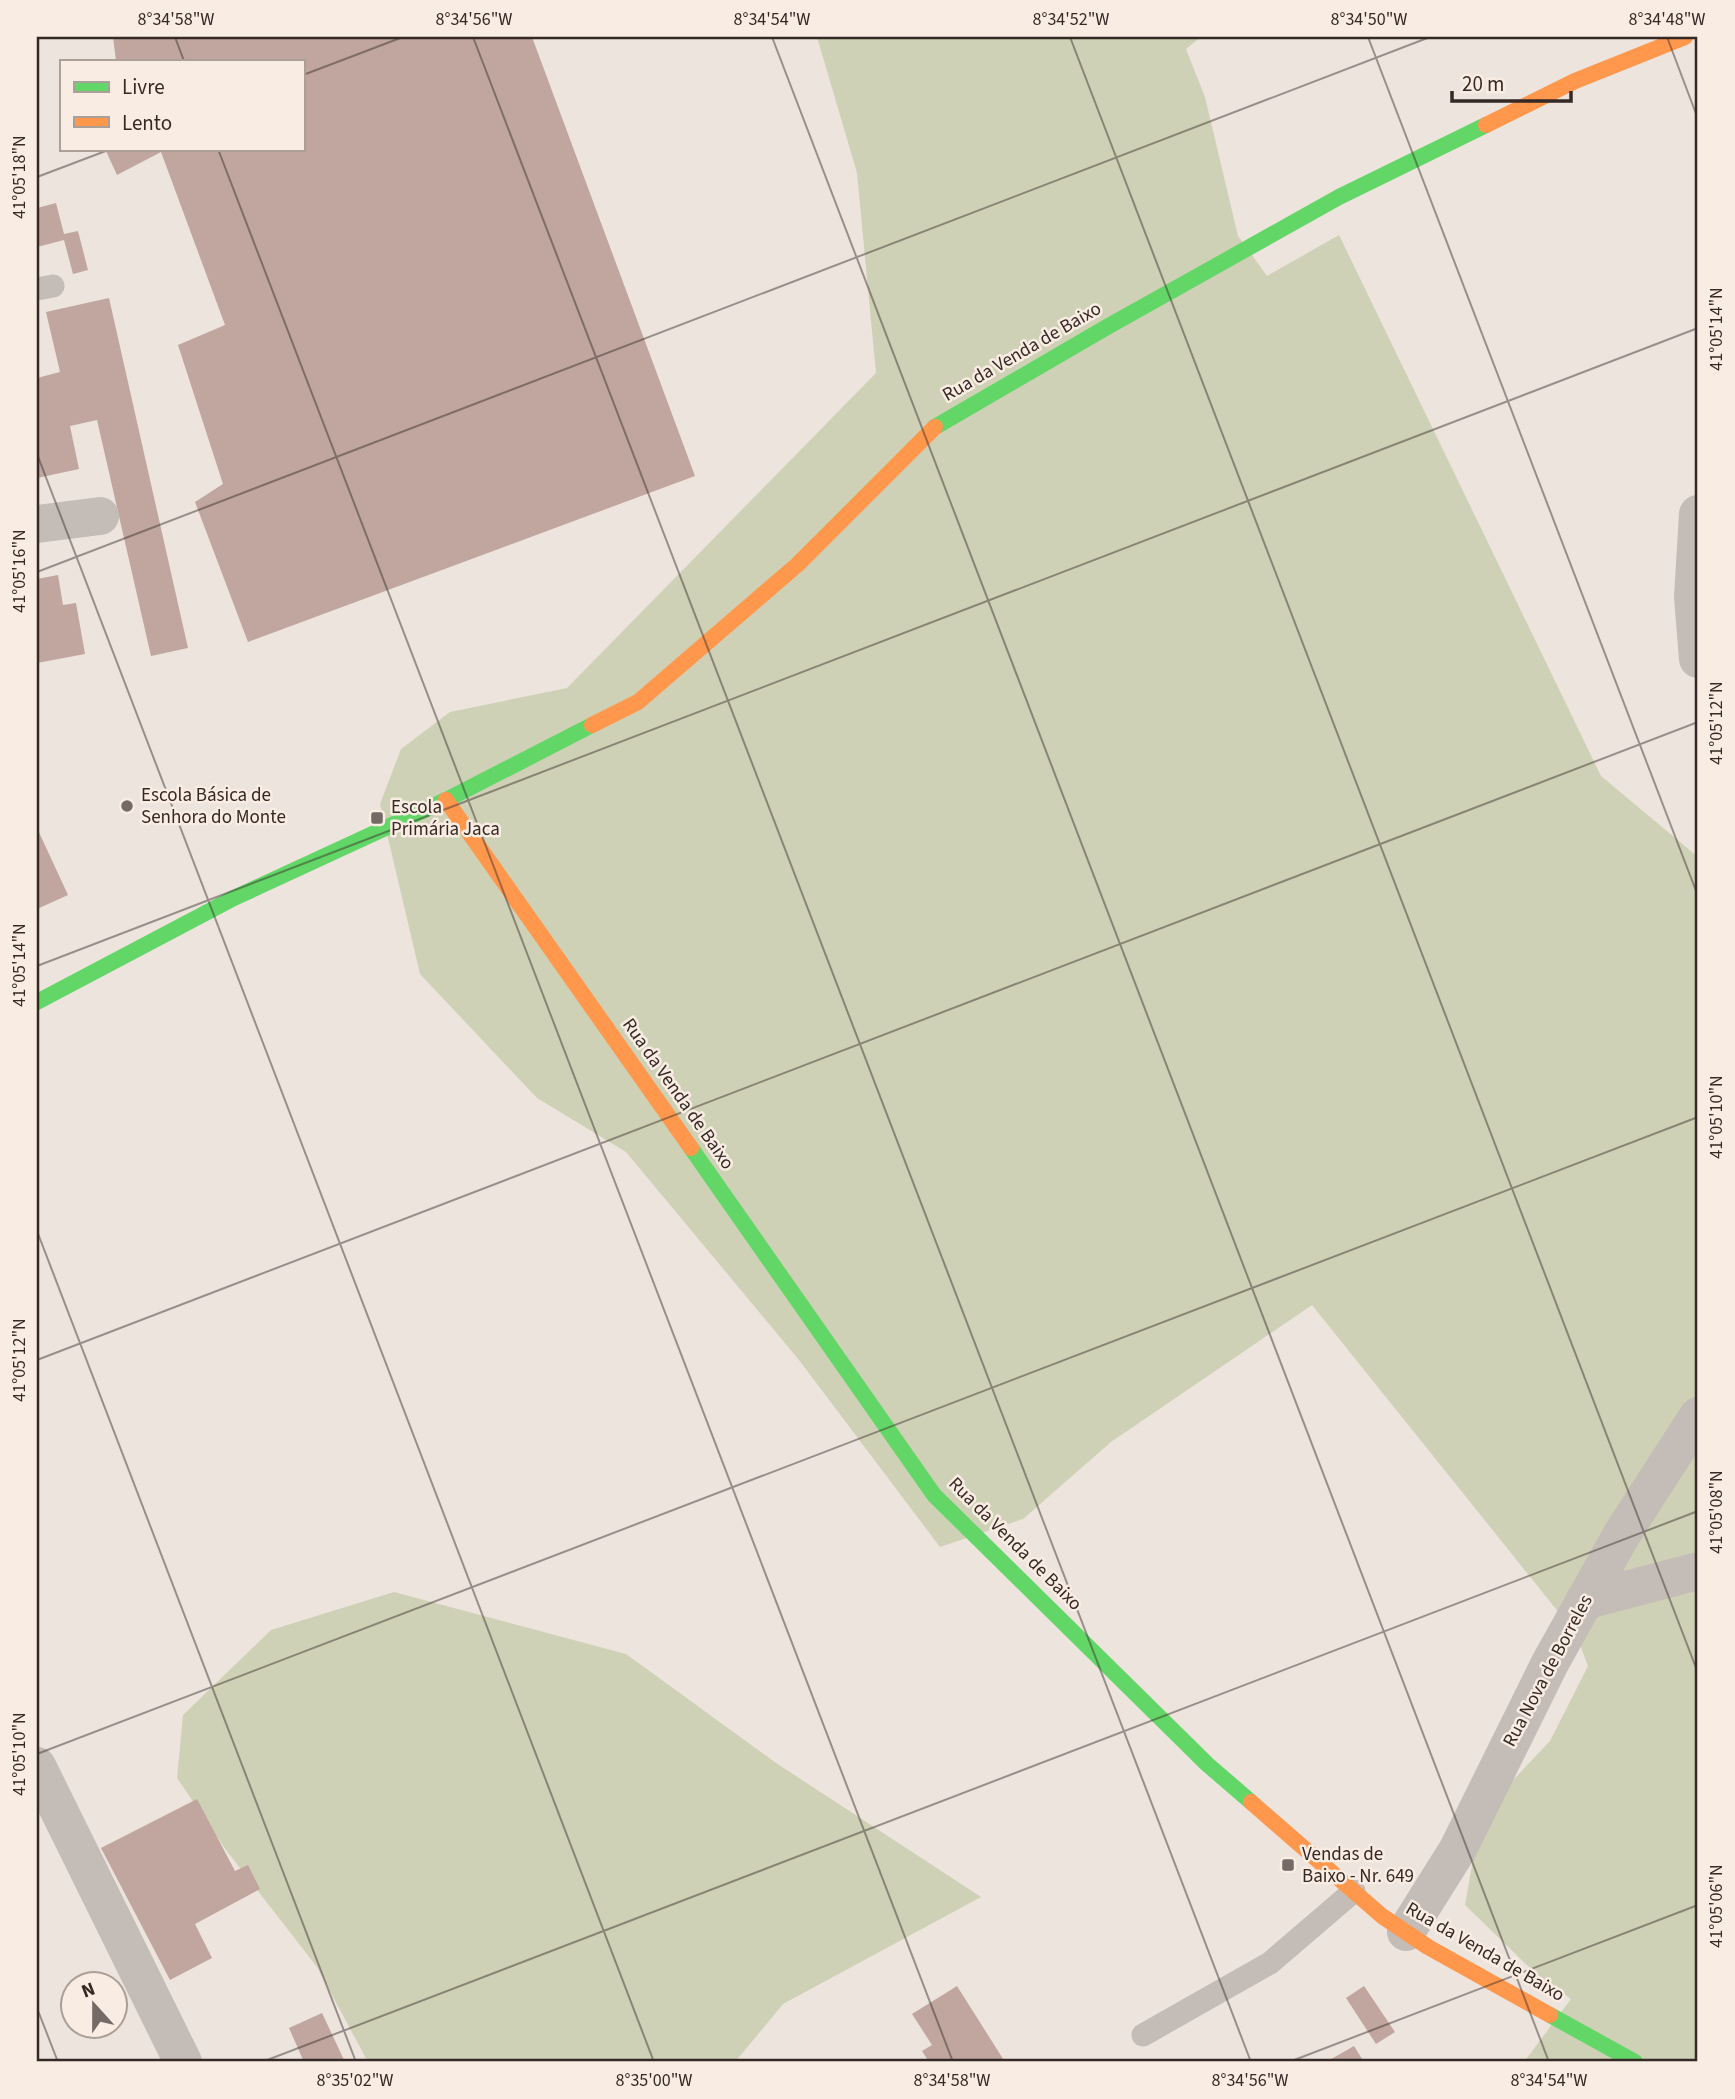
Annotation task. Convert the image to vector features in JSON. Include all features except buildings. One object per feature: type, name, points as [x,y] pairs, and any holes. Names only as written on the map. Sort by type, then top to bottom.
[{"type":"street","name":"Rua da Venda de Baixo","points":[[37,1002],[234,898],[446,800],[639,702],[797,565],[934,428],[1339,197],[1575,81],[1685,37]]},
{"type":"street","points":[[1698,514],[1693,597],[1698,659]]},
{"type":"street","points":[[37,524],[100,516]]},
{"type":"street","name":"Rua da Venda de Baixo","points":[[446,800],[934,1495],[1207,1764],[1382,1916],[1428,1947],[1634,2062]]},
{"type":"street","name":"Rua Nova de Borreles","points":[[1406,1932],[1458,1849],[1550,1663],[1584,1601],[1622,1534],[1698,1416]]},
{"type":"street","points":[[1584,1601],[1698,1572]]},
{"type":"street","points":[[37,1766],[183,2062]]},
{"type":"lane","points":[[1143,2035],[1270,1963],[1354,1891]]},
{"type":"green space","points":[[817,37],[1201,37],[1186,49],[1205,97],[1238,236],[1267,276],[1339,235],[1601,776],[1698,857],[1698,2062],[1524,2062],[1571,1999],[1534,1972],[1465,1905],[1481,1814],[1550,1741],[1588,1666],[1576,1634],[1312,1305],[1111,1442],[1023,1519],[940,1547],[799,1360],[626,1152],[537,1098],[420,974],[380,804],[401,749],[450,712],[567,688],[876,373],[857,173]]},
{"type":"green space","points":[[394,1592],[626,1654],[776,1763],[981,1897],[783,2004],[735,2062],[368,2062],[317,1967],[226,1850],[177,1778],[183,1715],[271,1630]]},
{"type":"traffic: fast","points":[[935,427],[1339,197],[1486,125]]},
{"type":"traffic: fast","points":[[37,1002],[234,898],[446,800],[592,725]]},
{"type":"traffic: fast","points":[[691,1148],[934,1495],[1207,1764],[1251,1802]]},
{"type":"traffic: fast","points":[[1550,2015],[1635,2062]]},
{"type":"traffic: slow","points":[[1486,125],[1575,81],[1685,37]]},
{"type":"traffic: slow","points":[[592,725],[638,702],[797,565],[935,427]]},
{"type":"traffic: slow","points":[[446,800],[691,1148]]},
{"type":"traffic: slow","points":[[1251,1802],[1382,1916],[1428,1947],[1550,2015]]},
{"type":"place","name":"Escola Básica de Senhora do Monte","points":[[127,806]]},
{"type":"place","name":"Escola Primária Jaca","points":[[377,818]]},
{"type":"place","name":"Vendas de Baixo - Nr. 649","points":[[1288,1865]]}]
